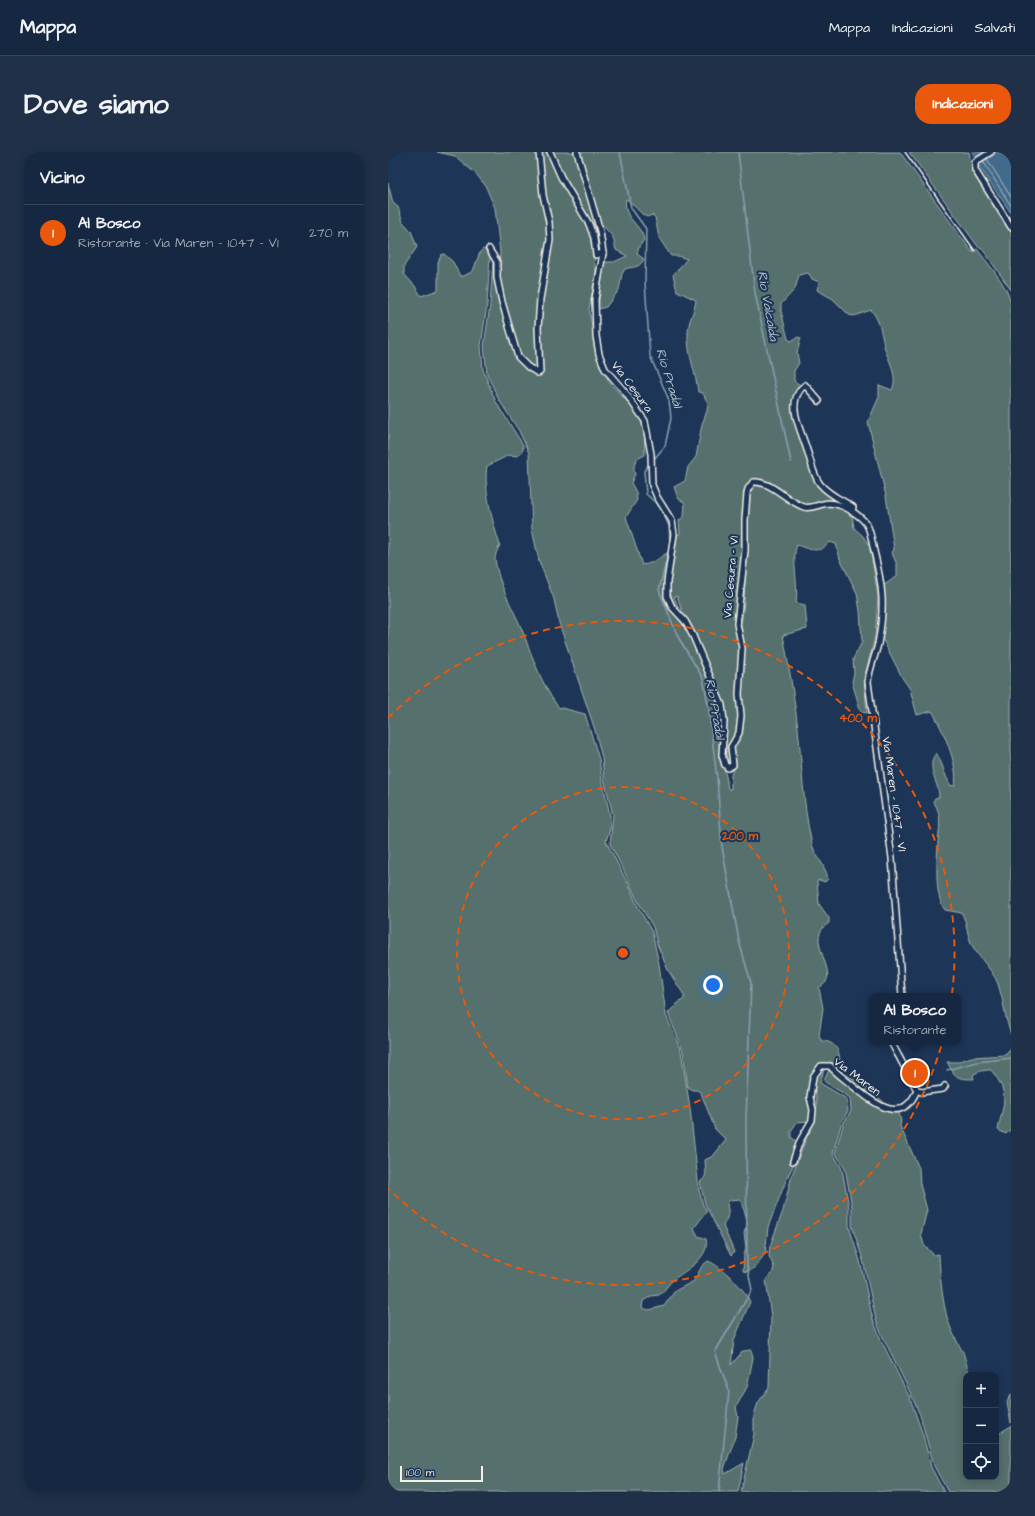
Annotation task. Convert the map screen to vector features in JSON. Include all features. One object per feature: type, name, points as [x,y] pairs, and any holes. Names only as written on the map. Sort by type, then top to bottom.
[{"type":"street","points":[[489,249],[496,262],[497,278],[502,302],[518,357],[528,367],[538,373],[540,372],[538,328],[540,300],[550,240],[549,222],[543,195],[539,152]]},
{"type":"street","points":[[550,152],[561,177],[589,224],[594,238],[596,255],[603,253]]},
{"type":"street","name":"Via Cesura","points":[[577,152],[600,231],[603,253],[595,299],[599,354],[605,370],[625,392],[645,421],[651,467]]},
{"type":"street","points":[[991,152],[976,161],[974,170],[1011,226]]},
{"type":"street","points":[[819,400],[805,385],[797,391],[794,402],[798,424],[817,479],[825,490],[853,508],[852,512]]},
{"type":"street","name":"Via Cesura - V1","points":[[651,467],[652,485],[657,497],[672,521],[674,534],[667,582],[667,596],[672,607],[685,621],[693,636],[722,705],[722,755],[725,765],[728,768],[733,765],[731,747],[740,729],[739,694],[742,648],[737,624],[745,557],[745,520],[748,489],[753,482],[761,482],[803,507],[809,508],[819,504],[831,503],[842,506],[852,512]]},
{"type":"street","name":"Via Maren - 1047 - V1","points":[[852,512],[868,527],[882,588],[882,611],[878,645],[869,670],[868,682],[892,858],[902,993]]},
{"type":"street","points":[[893,1045],[917,1090],[921,1092],[943,1089],[945,1086]]},
{"type":"street","name":"Via Maren","points":[[793,1161],[800,1141],[812,1120],[813,1110],[810,1097],[813,1077],[816,1070],[824,1065],[830,1066],[874,1103],[887,1109],[898,1110],[907,1105],[917,1090]]},
{"type":"green space","points":[[437,152],[537,152],[548,240],[537,313],[536,337],[538,370],[526,363],[517,348],[499,277],[500,253],[495,208],[485,185],[476,174],[455,156]]},
{"type":"green space","points":[[540,152],[548,152],[565,190],[590,231],[596,272],[589,309],[597,356],[602,370],[611,384],[632,407],[644,427],[645,455],[637,459],[634,466],[635,474],[631,483],[636,492],[637,500],[626,517],[642,565],[656,561],[667,553],[671,552],[666,574],[670,608],[687,630],[720,705],[720,755],[728,789],[731,789],[731,774],[736,765],[733,748],[743,726],[741,704],[741,625],[744,604],[748,493],[753,486],[761,485],[802,508],[831,504],[846,510],[852,514],[854,528],[863,536],[870,547],[878,596],[875,637],[864,679],[867,713],[861,712],[852,682],[854,673],[853,659],[862,642],[857,593],[840,559],[836,544],[830,542],[819,550],[797,545],[795,550],[797,589],[796,603],[805,605],[807,629],[783,635],[798,728],[808,826],[812,846],[827,873],[828,879],[825,882],[819,880],[817,881],[819,904],[829,918],[829,923],[822,929],[819,936],[819,944],[828,975],[825,983],[819,988],[823,1008],[819,1036],[822,1041],[831,1043],[837,1049],[840,1061],[839,1066],[831,1062],[823,1065],[818,1070],[814,1078],[811,1096],[810,1121],[797,1122],[791,1131],[791,1137],[797,1142],[797,1158],[787,1178],[768,1227],[765,1254],[753,1269],[747,1272],[743,1271],[746,1248],[744,1233],[747,1225],[746,1216],[740,1199],[730,1200],[727,1203],[728,1215],[723,1226],[734,1252],[731,1256],[705,1204],[700,1182],[706,1175],[705,1160],[713,1156],[726,1140],[715,1129],[701,1093],[688,1087],[683,1051],[668,1013],[684,999],[684,995],[668,970],[657,944],[653,927],[638,902],[610,844],[613,815],[604,779],[602,758],[595,730],[559,623],[554,599],[539,561],[532,529],[529,453],[519,431],[499,400],[487,374],[484,346],[490,305],[493,259],[495,278],[513,349],[526,368],[537,374],[540,313],[550,254]]},
{"type":"green space","points":[[553,152],[575,152],[593,214],[597,240],[598,252],[596,250],[596,236],[590,221],[563,175]]},
{"type":"green space","points":[[579,152],[900,152],[972,252],[977,249],[998,277],[1007,292],[1011,307],[1009,309],[1011,314],[1011,1035],[998,984],[971,943],[962,913],[945,910],[939,896],[937,868],[940,822],[938,811],[933,802],[935,798],[939,797],[932,764],[936,753],[951,786],[955,785],[956,777],[949,747],[932,711],[917,715],[910,689],[903,679],[882,638],[884,623],[883,586],[897,576],[897,565],[892,553],[894,549],[886,496],[868,422],[879,397],[879,385],[892,390],[894,379],[892,367],[885,350],[880,327],[876,318],[871,310],[854,316],[849,315],[833,299],[817,290],[819,282],[812,279],[807,273],[799,275],[795,289],[781,304],[781,311],[788,339],[791,341],[798,337],[801,338],[797,353],[799,363],[794,371],[794,381],[802,386],[797,404],[798,417],[817,480],[848,507],[838,502],[831,501],[803,505],[767,482],[756,478],[752,479],[746,487],[741,577],[735,624],[740,649],[737,694],[738,728],[728,747],[731,764],[728,765],[725,758],[724,704],[684,617],[677,596],[674,597],[681,614],[674,605],[670,586],[670,576],[677,535],[680,534],[679,520],[684,517],[685,503],[678,498],[674,487],[685,481],[688,467],[696,457],[702,424],[708,404],[703,393],[698,392],[688,341],[688,329],[696,300],[677,291],[673,275],[687,259],[678,256],[671,256],[659,238],[655,217],[652,215],[647,217],[644,216],[626,199],[629,217],[640,230],[644,240],[639,247],[637,254],[644,259],[638,266],[625,269],[622,274],[619,290],[606,307],[598,309],[604,262],[614,262],[627,256],[616,250],[613,237],[599,221]]},
{"type":"green space","points":[[909,152],[969,152],[973,172],[1011,231],[1011,290],[981,247],[979,248]]},
{"type":"green space","points":[[388,183],[393,203],[398,207],[403,222],[411,231],[417,247],[404,266],[404,274],[415,286],[421,296],[438,290],[438,263],[441,255],[444,254],[453,262],[460,276],[464,276],[473,271],[480,252],[483,249],[487,250],[490,257],[487,305],[481,346],[483,370],[496,402],[523,445],[523,450],[518,456],[509,455],[487,466],[486,484],[492,516],[500,545],[495,557],[499,577],[537,668],[552,698],[558,707],[585,714],[599,759],[610,815],[610,829],[606,841],[652,932],[659,964],[666,1015],[681,1051],[690,1108],[699,1190],[703,1205],[707,1211],[694,1228],[698,1236],[706,1239],[706,1246],[701,1258],[674,1279],[659,1295],[651,1296],[643,1301],[642,1308],[649,1310],[664,1306],[675,1291],[694,1281],[702,1266],[708,1261],[726,1273],[743,1291],[750,1302],[734,1340],[731,1365],[743,1351],[751,1350],[753,1358],[747,1387],[736,1407],[738,1417],[735,1437],[724,1469],[725,1474],[744,1463],[738,1492],[388,1492]]},
{"type":"green space","points":[[1011,1049],[1011,1129],[1006,1134],[998,1130],[1004,1099],[1001,1086],[991,1070],[982,1071],[973,1075],[974,1079],[963,1079],[952,1071],[947,1062],[956,1062],[972,1057],[1005,1055]]},
{"type":"green space","points":[[831,1065],[868,1088],[887,1105],[898,1109],[901,1121],[900,1126],[919,1168],[920,1184],[927,1210],[921,1234],[924,1245],[934,1255],[939,1254],[944,1304],[948,1321],[963,1352],[969,1372],[963,1372],[963,1480],[999,1480],[999,1433],[1011,1426],[1011,1492],[948,1492],[934,1466],[920,1415],[876,1320],[863,1260],[852,1226],[852,1207],[846,1173],[844,1166],[835,1153],[844,1122],[851,1111],[850,1098],[824,1081]]},
{"type":"green space","points":[[822,1067],[825,1067],[820,1083],[847,1099],[848,1111],[842,1121],[833,1153],[841,1167],[843,1174],[849,1207],[849,1226],[860,1261],[873,1320],[882,1342],[910,1398],[923,1435],[931,1467],[944,1492],[741,1492],[754,1434],[754,1415],[758,1403],[769,1387],[771,1317],[766,1280],[772,1274],[774,1267],[769,1256],[770,1246],[783,1211],[792,1175],[816,1113],[817,1101],[815,1080]]},
{"type":"green space","points":[[1011,1394],[1011,1423],[1007,1402]]},
{"type":"water","points":[[972,152],[1008,153],[1011,159],[1011,213],[980,168]]},
{"type":"waterway","name":"Rio Pradàl","points":[[620,152],[631,208],[646,229],[645,282],[650,356],[669,400],[671,418],[665,446],[654,459]]},
{"type":"waterway","name":"Rio Valcalda","points":[[738,152],[755,293],[791,462]]},
{"type":"waterway","points":[[650,463],[644,471],[646,494],[660,507],[669,526],[670,546],[659,590],[678,637],[703,678],[708,704],[717,778],[722,847],[739,941],[751,983],[746,1120],[747,1266],[752,1290],[715,1352],[729,1391],[719,1492]]},
{"type":"waterway","points":[[947,1070],[977,1062],[1011,1058]]},
{"type":"railway","points":[[905,152],[975,251]]},
{"type":"place","name":"Al Bosco","points":[[915,1073]]}]
